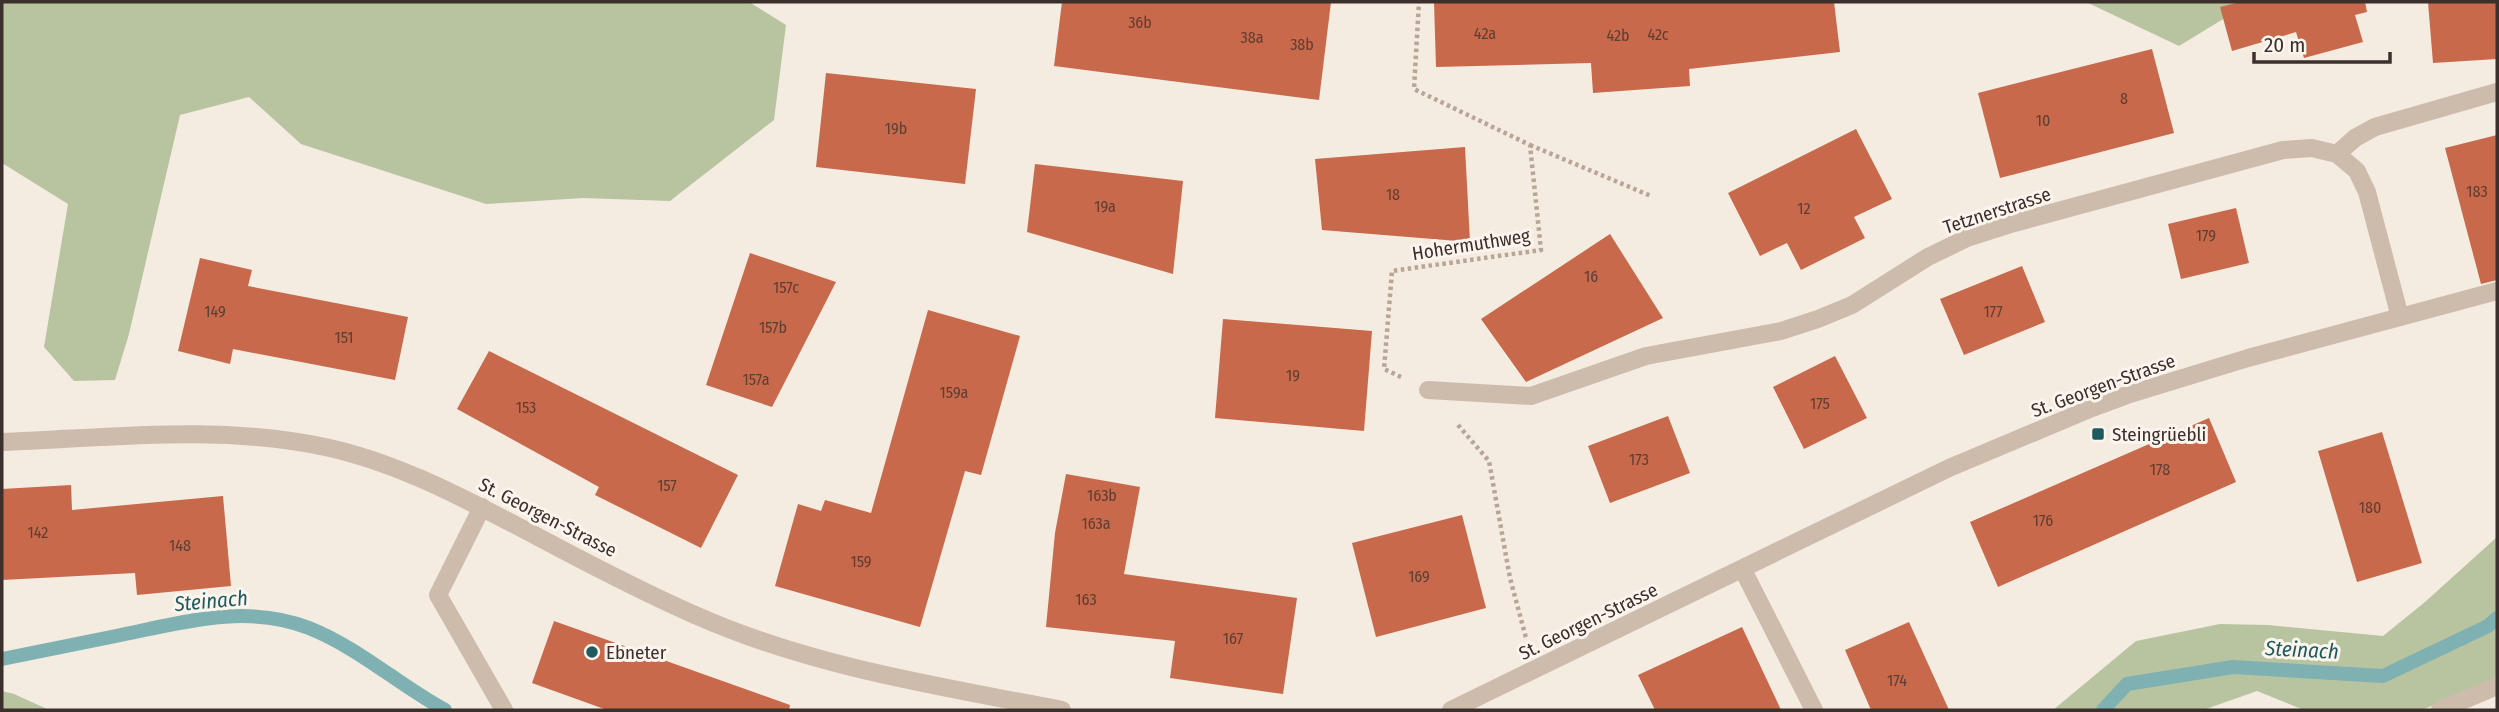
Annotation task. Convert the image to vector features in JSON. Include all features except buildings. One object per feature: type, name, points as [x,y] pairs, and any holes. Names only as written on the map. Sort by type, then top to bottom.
[{"type":"street","points":[[2400,317],[2367,192],[2357,171],[2337,154],[2355,138],[2375,127],[2497,92]]},
{"type":"street","name":"Tetznerstrasse","points":[[1428,390],[1531,396],[1646,356],[1781,331],[1818,319],[1852,304],[1928,257],[1967,238],[2014,223],[2283,150],[2312,148],[2337,154]]},
{"type":"street","name":"St. Georgen-Strasse","points":[[1451,710],[1959,464],[2092,408],[2248,358],[2497,291]]},
{"type":"street","name":"St. Georgen-Strasse","points":[[2,442],[188,433],[257,435],[327,447],[439,485],[693,614],[758,641],[849,668],[1033,708],[1062,710]]},
{"type":"street","points":[[482,507],[438,595],[504,710]]},
{"type":"street","points":[[1743,570],[1814,710]]},
{"type":"street","points":[[2440,710],[2497,686]]},
{"type":"path","points":[[1419,2],[1414,89],[1530,145],[1651,196]]},
{"type":"path","name":"Hohermuthweg","points":[[1384,365],[1392,271],[1541,250],[1530,145]]},
{"type":"path","points":[[1461,428],[1489,461],[1510,578],[1527,641]]},
{"type":"green space","points":[[2,2],[749,2],[786,25],[774,120],[670,201],[583,198],[486,204],[301,144],[249,97],[180,115],[129,334],[115,380],[74,381],[44,347],[68,204],[2,163]]},
{"type":"green space","points":[[2086,2],[2251,2],[2179,46]]},
{"type":"green space","points":[[2497,537],[2497,676],[2471,692],[2421,710],[2304,710],[2257,691],[2203,710],[2053,710],[2136,641],[2220,624],[2268,625],[2383,636]]},
{"type":"green space","points":[[2,691],[14,694],[49,710],[2,710]]},
{"type":"waterway","name":"Steinach","points":[[2,659],[189,621],[237,616],[261,617],[285,621],[327,636],[445,710]]},
{"type":"waterway","name":"Steinach","points":[[2103,710],[2127,684],[2233,667],[2383,676],[2488,626],[2497,618]]},
{"type":"place","name":"Steingrüebli","points":[[2098,434]]},
{"type":"place","name":"Ebneter","points":[[592,652]]}]
